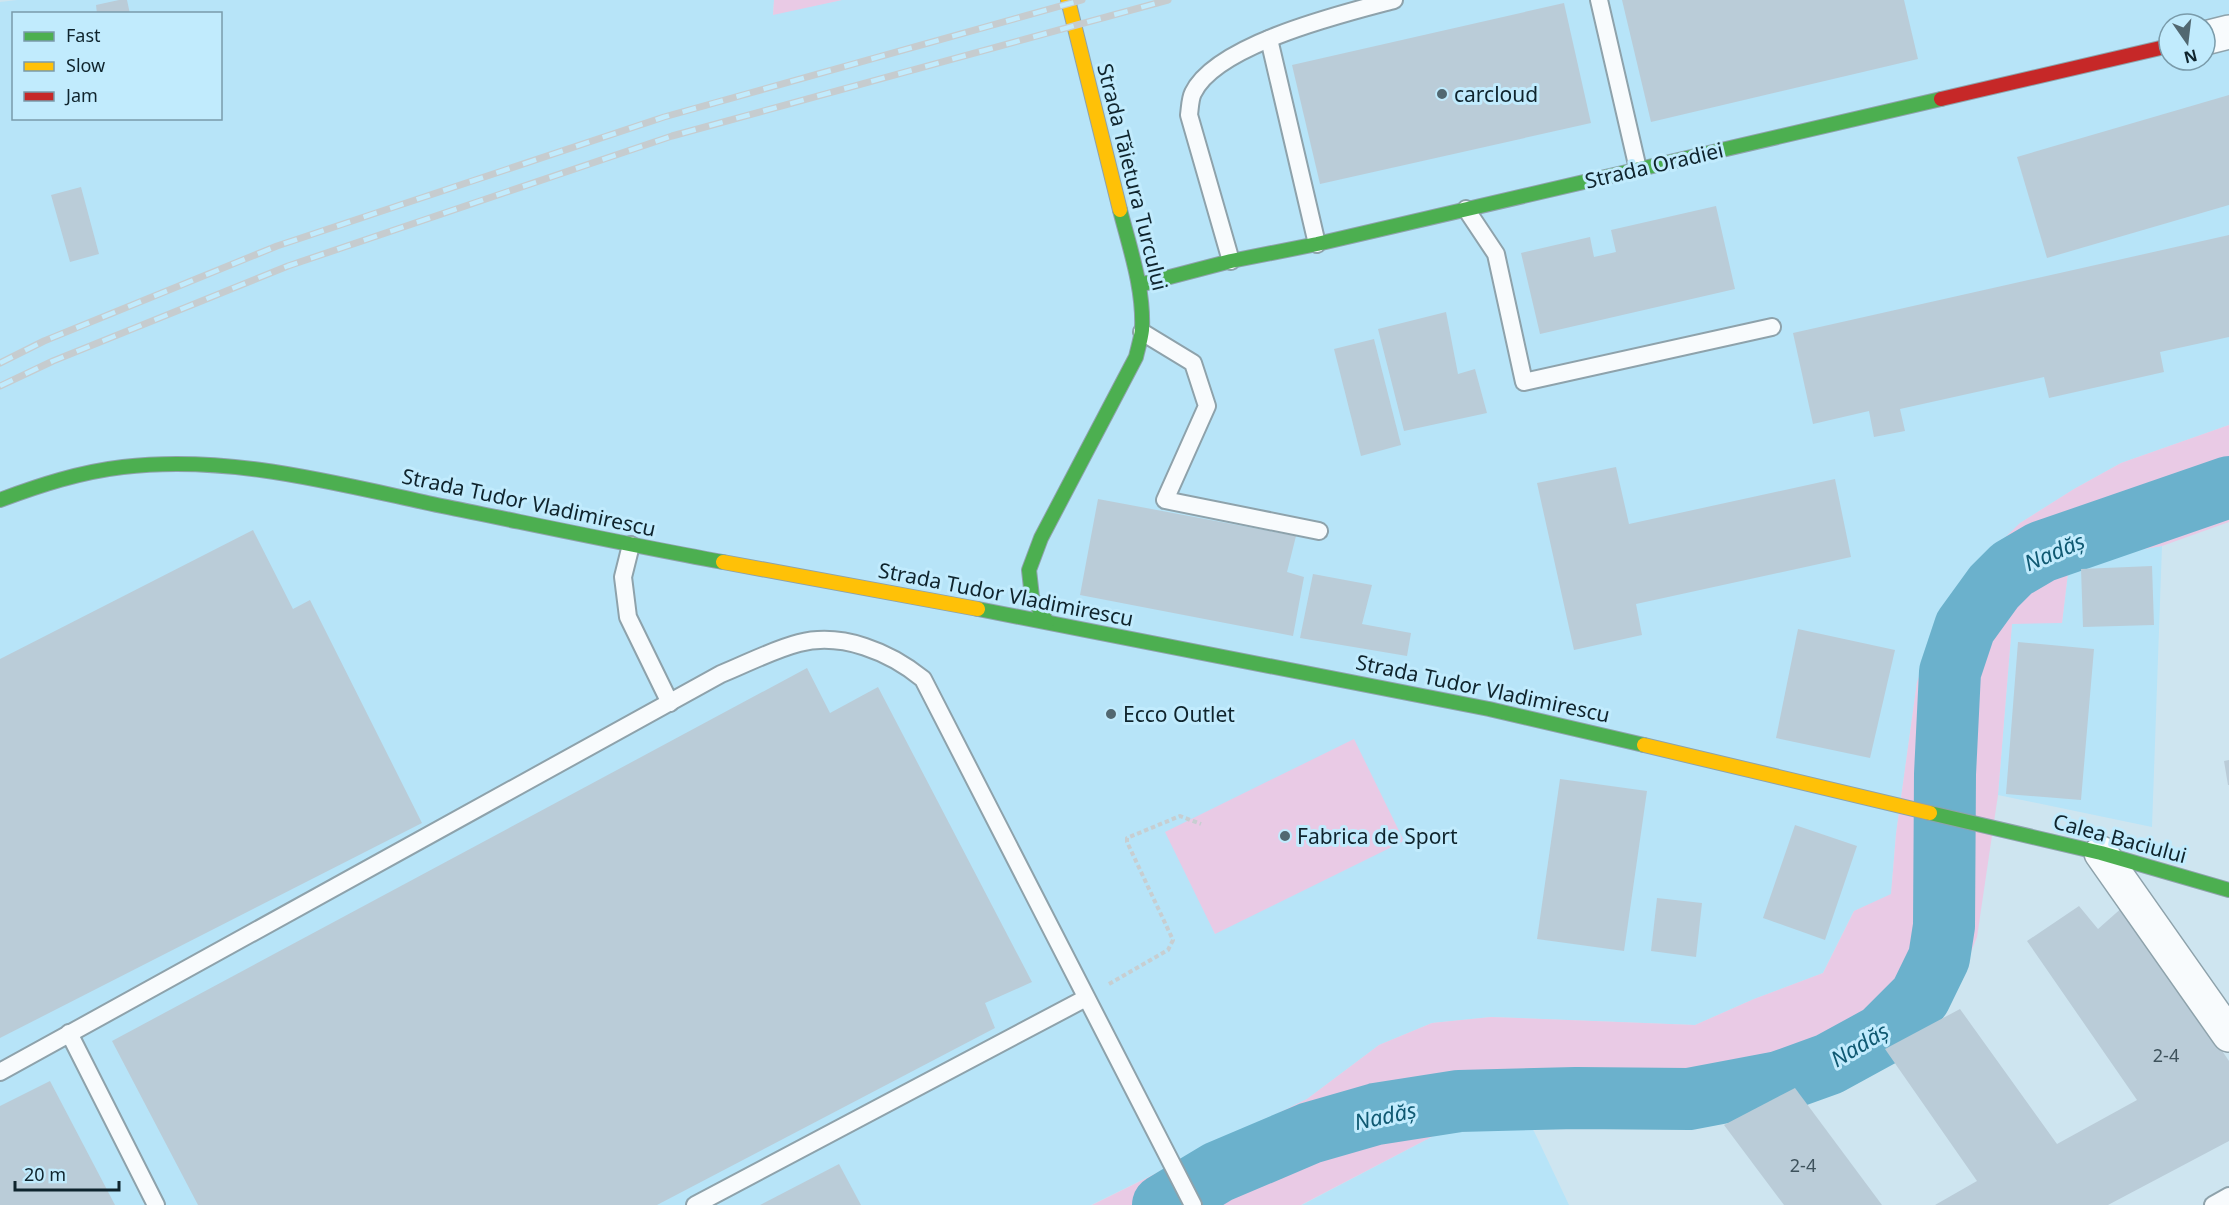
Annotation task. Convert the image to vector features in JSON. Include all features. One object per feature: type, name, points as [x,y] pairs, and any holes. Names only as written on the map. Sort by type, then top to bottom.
[{"type":"street","name":"Strada Tăietura Turcului","points":[[1047,622],[1032,597],[1029,570],[1041,538],[1136,357],[1142,332],[1142,308],[1138,285],[1068,0]]},
{"type":"street","name":"Strada Oradiei","points":[[1138,285],[1231,261],[1317,244],[2157,49]]},
{"type":"street","name":"Strada Tudor Vladimirescu","points":[[0,500],[48,482],[123,467],[198,464],[276,471],[631,545],[1047,622],[1490,709],[2000,828]]},
{"type":"street","name":"Calea Baciului","points":[[2000,828],[2101,853],[2229,890]]},
{"type":"street","points":[[2101,853],[2229,1035]]},
{"type":"lane","points":[[1231,261],[1189,115],[1193,93],[1206,75],[1234,56],[1269,39],[1300,26],[1394,0]]},
{"type":"lane","points":[[1599,0],[1638,169]]},
{"type":"lane","points":[[1269,39],[1317,244]]},
{"type":"lane","points":[[1466,209],[1496,254],[1524,382],[1772,327]]},
{"type":"lane","points":[[1142,332],[1192,363],[1207,406],[1166,500],[1319,531]]},
{"type":"lane","points":[[631,545],[624,577],[628,617],[670,703]]},
{"type":"lane","points":[[0,1072],[721,674],[797,644],[818,640],[860,645],[904,664],[923,679],[1193,1205]]},
{"type":"lane","points":[[695,1205],[1086,998]]},
{"type":"lane","points":[[69,1033],[156,1205]]},
{"type":"lane","points":[[2213,1205],[2229,1196]]},
{"type":"path","points":[[1086,998],[1168,950],[1172,945],[1172,934],[1127,838],[1180,816],[1201,824]]},
{"type":"shaded area","points":[[17,0],[774,0],[773,14],[842,0],[2229,0],[2229,425],[2121,463],[2020,523],[1917,682],[1896,834],[1891,895],[1854,911],[1823,973],[1754,999],[1695,1025],[1491,1017],[1432,1023],[1379,1045],[1307,1099],[1091,1205],[0,1205],[0,2]]},
{"type":"shaded area","points":[[774,0],[842,0],[773,15]]},
{"type":"shaded area","points":[[2229,425],[2229,522],[2162,546],[2115,554],[2068,573],[2062,623],[2012,624],[1998,795],[1977,937],[1949,1007],[1913,1050],[1847,1084],[1781,1106],[1692,1120],[1593,1128],[1532,1127],[1439,1133],[1301,1205],[1092,1205],[1307,1099],[1379,1045],[1432,1023],[1491,1017],[1695,1025],[1754,999],[1823,973],[1854,911],[1891,894],[1896,834],[1917,682],[1942,614],[1978,564],[2020,523],[2074,489],[2121,463]]},
{"type":"shaded area","points":[[2162,546],[2152,827],[1998,795],[2012,623],[2062,623],[2068,573],[2115,554]]},
{"type":"shaded area","name":"Fabrica de Sport","points":[[1354,739],[1404,841],[1215,934],[1165,832]]},
{"type":"shaded area","points":[[1532,1127],[1569,1205],[1302,1205],[1439,1133]]},
{"type":"building","points":[[127,0],[130,12],[97,12],[96,5]]},
{"type":"building","points":[[1622,0],[1904,0],[1918,59],[1651,122]]},
{"type":"building","name":"carcloud","points":[[1564,3],[1591,123],[1320,184],[1292,65]]},
{"type":"building","points":[[2229,95],[2229,205],[2047,258],[2017,157]]},
{"type":"building","points":[[81,187],[99,254],[70,262],[51,195]]},
{"type":"building","points":[[1716,206],[1735,289],[1540,334],[1521,253],[1590,237],[1594,257],[1616,252],[1611,230]]},
{"type":"building","points":[[2229,235],[2229,337],[2160,352],[2164,372],[2049,398],[2044,377],[1900,409],[1905,431],[1874,437],[1869,411],[1813,424],[1793,333]]},
{"type":"building","points":[[1446,312],[1458,374],[1475,369],[1487,413],[1404,431],[1378,329]]},
{"type":"building","points":[[1374,339],[1401,445],[1361,456],[1334,349]]},
{"type":"building","points":[[1616,467],[1629,524],[1835,479],[1851,557],[1636,604],[1642,635],[1574,650],[1537,483]]},
{"type":"building","points":[[1098,499],[1296,536],[1287,572],[1304,577],[1293,636],[1080,595]]},
{"type":"building","points":[[253,530],[293,609],[310,600],[422,823],[0,1038],[0,659]]},
{"type":"building","points":[[2152,566],[2154,625],[2083,627],[2081,569]]},
{"type":"building","points":[[1313,574],[1372,585],[1362,624],[1411,633],[1407,656],[1300,638]]},
{"type":"building","points":[[1798,629],[1895,650],[1870,758],[1776,738]]},
{"type":"building","points":[[2018,642],[2094,649],[2081,800],[2006,794]]},
{"type":"building","points":[[807,668],[830,713],[878,687],[1032,982],[985,1003],[995,1028],[657,1205],[198,1205],[112,1041]]},
{"type":"building","points":[[2229,760],[2229,785],[2228,785],[2224,761]]},
{"type":"building","points":[[1560,779],[1647,791],[1624,951],[1537,939]]},
{"type":"building","points":[[1795,825],[1857,846],[1825,940],[1763,918]]},
{"type":"building","points":[[1657,898],[1702,903],[1696,957],[1651,951]]},
{"type":"building","points":[[2079,906],[2098,929],[2124,906],[2229,1061],[2229,1141],[2108,1205],[1935,1205],[1977,1181],[1885,1049],[1960,1009],[2057,1144],[2137,1100],[2027,941]]},
{"type":"building","points":[[50,1081],[115,1205],[0,1205],[0,1106]]},
{"type":"building","points":[[1795,1088],[1882,1205],[1784,1205],[1724,1125]]},
{"type":"building","points":[[839,1164],[861,1205],[760,1205]]},
{"type":"waterway","name":"Nadăș","points":[[1163,1205],[1218,1172],[1310,1133],[1376,1114],[1459,1101],[1576,1098],[1689,1099],[1779,1082],[1829,1064],[1882,1035],[1920,997],[1939,958],[1944,926],[1945,774],[1950,672],[1965,627],[1994,587],[2012,569],[2041,552],[2229,487]]},
{"type":"railway","points":[[0,363],[44,341],[277,246],[664,117],[1082,0]]},
{"type":"railway","points":[[0,386],[53,361],[288,266],[672,136],[1168,0]]},
{"type":"traffic: fast","points":[[1139,285],[1231,261],[1317,244],[1941,99]]},
{"type":"traffic: fast","points":[[1047,622],[1032,597],[1029,570],[1041,538],[1136,357],[1142,333],[1139,284],[1120,210]]},
{"type":"traffic: fast","points":[[0,500],[60,480],[123,467],[163,464],[244,468],[284,473],[723,562]]},
{"type":"traffic: fast","points":[[978,609],[1489,709],[1644,745]]},
{"type":"traffic: fast","points":[[1930,813],[2101,853],[2229,890]]},
{"type":"traffic: slow","points":[[1068,0],[1120,210]]},
{"type":"traffic: slow","points":[[723,562],[978,609]]},
{"type":"traffic: slow","points":[[1644,745],[1930,813]]},
{"type":"traffic: jam","points":[[1941,99],[2157,49]]},
{"type":"place","name":"carcloud","points":[[1442,94]]},
{"type":"place","name":"Ecco Outlet","points":[[1111,714]]},
{"type":"place","name":"Fabrica de Sport","points":[[1285,836]]}]
